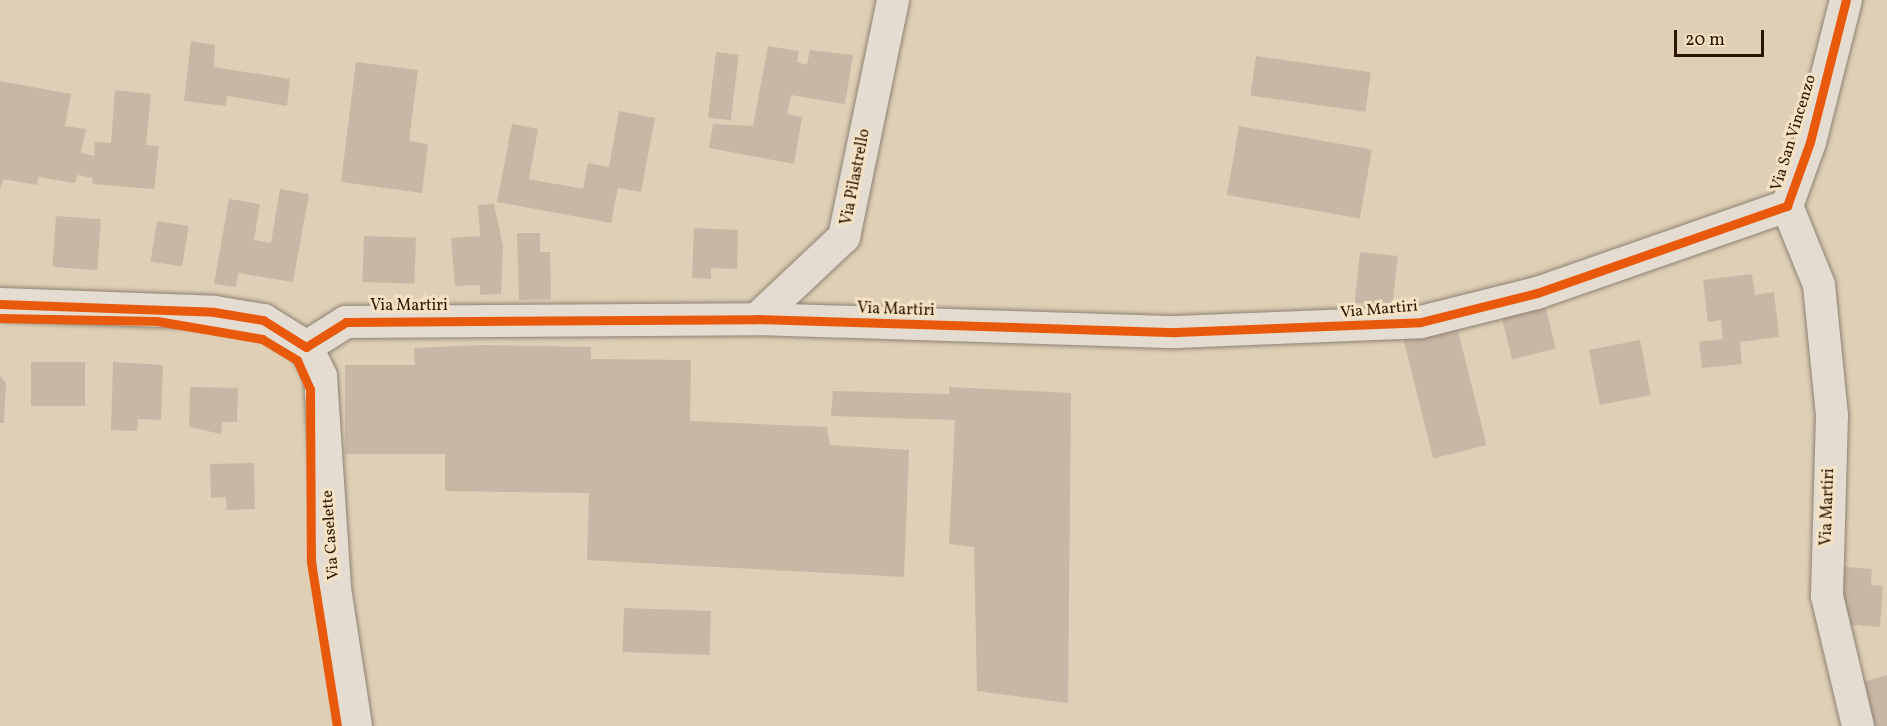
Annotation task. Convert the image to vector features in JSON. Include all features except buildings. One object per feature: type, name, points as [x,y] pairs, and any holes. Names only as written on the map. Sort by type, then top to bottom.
[{"type":"street","name":"Via Pilastrello","points":[[757,319],[844,237],[893,0]]},
{"type":"street","name":"Via San Vincenzo","points":[[1787,206],[1810,142],[1846,0]]},
{"type":"street","name":"Via Martiri","points":[[306,346],[346,321],[757,319],[1176,332],[1421,322],[1537,293],[1787,206],[1819,285],[1832,415],[1825,506],[1827,596],[1858,726]]},
{"type":"street","points":[[0,304],[214,312],[263,320],[306,346]]},
{"type":"street","name":"Via Caselette","points":[[306,346],[320,376],[334,588],[355,726]]},
{"type":"cycle path","points":[[0,304],[214,312],[263,320],[306,347],[346,322],[757,319],[1176,332],[1421,322],[1537,293],[1787,206],[1810,142],[1846,0]]},
{"type":"cycle path","points":[[0,318],[157,321],[262,339],[297,360],[310,389],[311,562],[337,726]]}]
